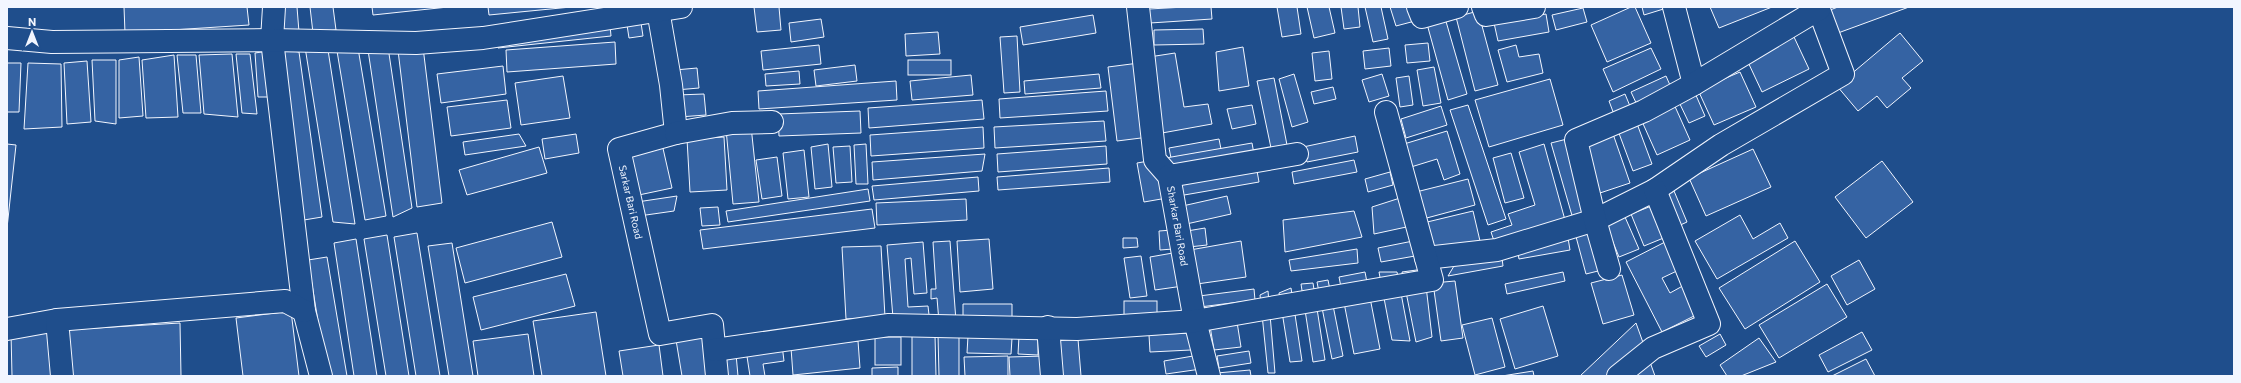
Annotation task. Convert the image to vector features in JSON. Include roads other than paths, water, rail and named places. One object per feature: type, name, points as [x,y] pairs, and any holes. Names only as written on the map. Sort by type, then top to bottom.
[{"type":"street","points":[[274,7],[272,40],[304,311],[321,376]]},
{"type":"street","points":[[7,38],[52,42],[272,40],[416,43],[483,38],[681,7]]},
{"type":"street","name":"Sharkar Bari Road","points":[[1138,7],[1155,160],[1169,176],[1195,321],[1209,376]]},
{"type":"street","points":[[1418,7],[1422,16],[1457,7]]},
{"type":"street","points":[[1483,7],[1486,15],[1534,7]]},
{"type":"street","points":[[1674,7],[1694,84]]},
{"type":"street","points":[[1426,258],[1497,250],[1595,220],[1655,190],[1721,145],[1843,74],[1819,8],[1694,84],[1644,111],[1576,140],[1595,220],[1609,269]]},
{"type":"street","points":[[658,10],[671,85],[676,132],[732,123],[772,122]]},
{"type":"street","points":[[715,350],[889,325],[1077,329],[1195,321],[1432,280],[1386,112]]},
{"type":"street","name":"Sarkar Bari Road","points":[[676,132],[619,149],[660,334],[712,325],[716,376]]},
{"type":"street","points":[[1169,176],[1297,154]]},
{"type":"street","points":[[1618,376],[1653,348],[1709,324],[1655,190]]},
{"type":"street","points":[[7,329],[57,320],[285,301],[304,311]]},
{"type":"street","points":[[57,320],[62,376]]},
{"type":"street","points":[[1048,328],[1052,376]]}]
